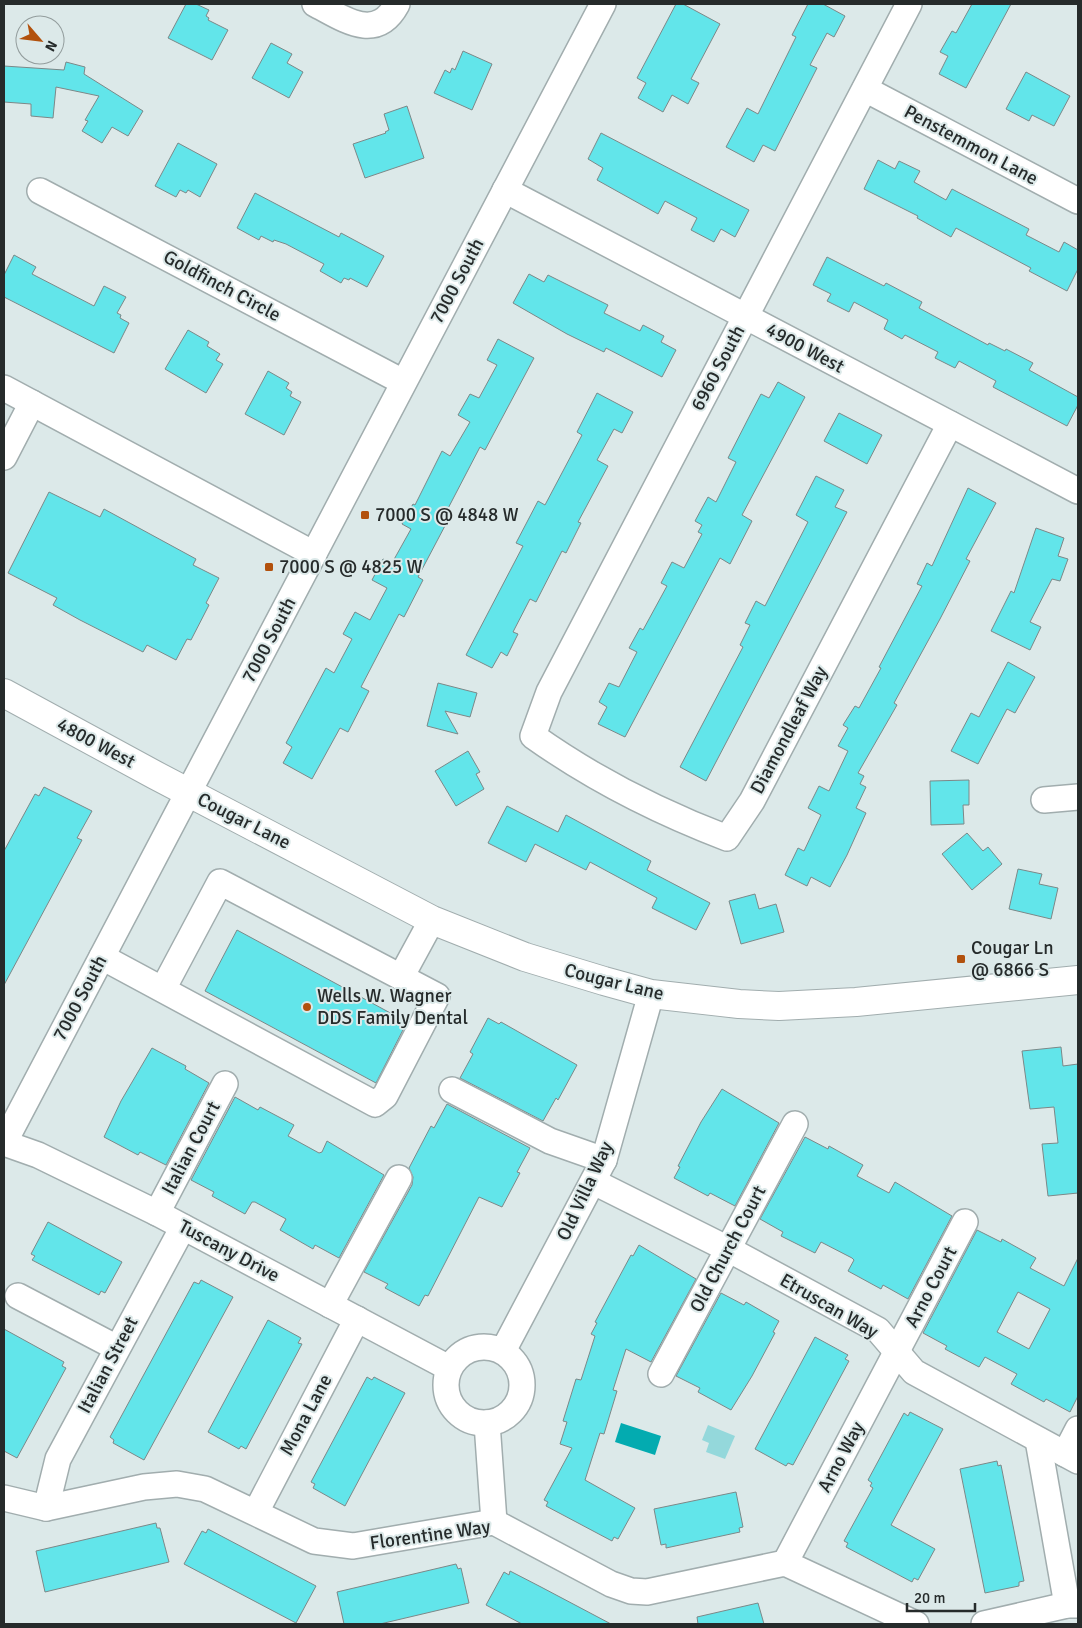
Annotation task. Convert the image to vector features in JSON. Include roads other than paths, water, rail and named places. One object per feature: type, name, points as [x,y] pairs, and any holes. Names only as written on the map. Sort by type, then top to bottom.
[{"type":"main road","name":"4800 West","points":[[4,693],[189,792]]},
{"type":"main road","name":"Cougar Lane","points":[[189,792],[432,920],[493,946],[548,965],[651,994],[739,1004],[817,1005],[1078,980]]},
{"type":"street","points":[[315,4],[357,24],[376,25],[390,14],[397,4]]},
{"type":"street","name":"7000 South","points":[[4,1143],[603,4]]},
{"type":"street","name":"6960 South","points":[[534,736],[548,692],[909,4]]},
{"type":"street","name":"Penstemmon Lane","points":[[864,89],[1078,201]]},
{"type":"street","name":"4900 West","points":[[505,190],[1078,492]]},
{"type":"street","name":"Goldfinch Circle","points":[[40,191],[403,382]]},
{"type":"street","points":[[4,388],[314,554]]},
{"type":"street","points":[[4,457],[32,403]]},
{"type":"street","name":"Diamondleaf Way","points":[[534,736],[571,763],[686,822],[727,838],[752,801],[950,424]]},
{"type":"street","points":[[1044,800],[1078,797]]},
{"type":"street","points":[[102,956],[309,1070],[375,1104],[385,1096],[436,996],[220,882],[163,989]]},
{"type":"street","points":[[401,977],[432,920]]},
{"type":"street","name":"Old Villa Way","points":[[503,1351],[599,1171],[651,994]]},
{"type":"street","name":"Italian Court","points":[[157,1213],[225,1084]]},
{"type":"street","name":"Etruscan Way","points":[[452,1090],[550,1141],[728,1249],[878,1330],[914,1372],[1072,1457]]},
{"type":"street","name":"Old Church Court","points":[[661,1374],[795,1124]]},
{"type":"street","name":"Tuscany Drive","points":[[4,1143],[38,1155],[157,1213],[449,1368]]},
{"type":"street","points":[[330,1305],[399,1178]]},
{"type":"street","name":"Arno Court","points":[[897,1351],[966,1222]]},
{"type":"street","name":"Italian Street","points":[[46,1508],[58,1459],[116,1348],[183,1227]]},
{"type":"street","points":[[18,1296],[116,1348]]},
{"type":"street","name":"Mona Lane","points":[[256,1512],[357,1319]]},
{"type":"street","points":[[477,1346],[489,1346],[503,1351],[519,1366],[523,1379],[518,1404],[510,1414],[499,1420],[487,1423],[464,1418],[455,1410],[446,1389],[449,1368],[462,1354],[477,1346]]},
{"type":"street","name":"Arno Way","points":[[785,1563],[897,1351]]},
{"type":"street","points":[[487,1423],[494,1522]]},
{"type":"street","points":[[1072,1457],[1078,1429]]},
{"type":"street","points":[[984,1624],[1073,1605],[1038,1440]]},
{"type":"street","name":"Florentine Way","points":[[46,1508],[144,1487],[177,1484],[204,1489],[314,1541],[352,1546],[494,1522],[611,1584],[630,1591],[647,1592],[785,1563]]},
{"type":"street","points":[[4,1498],[46,1508]]},
{"type":"street","points":[[785,1563],[916,1624]]},
{"type":"place","name":"7000 S @ 4848 W","points":[[365,515]]},
{"type":"place","name":"7000 S @ 4825 W","points":[[269,567]]},
{"type":"place","name":"Cougar Ln @ 6866 S","points":[[961,959]]},
{"type":"place","name":"Wells W. Wagner DDS Family Dental","points":[[307,1007]]}]
